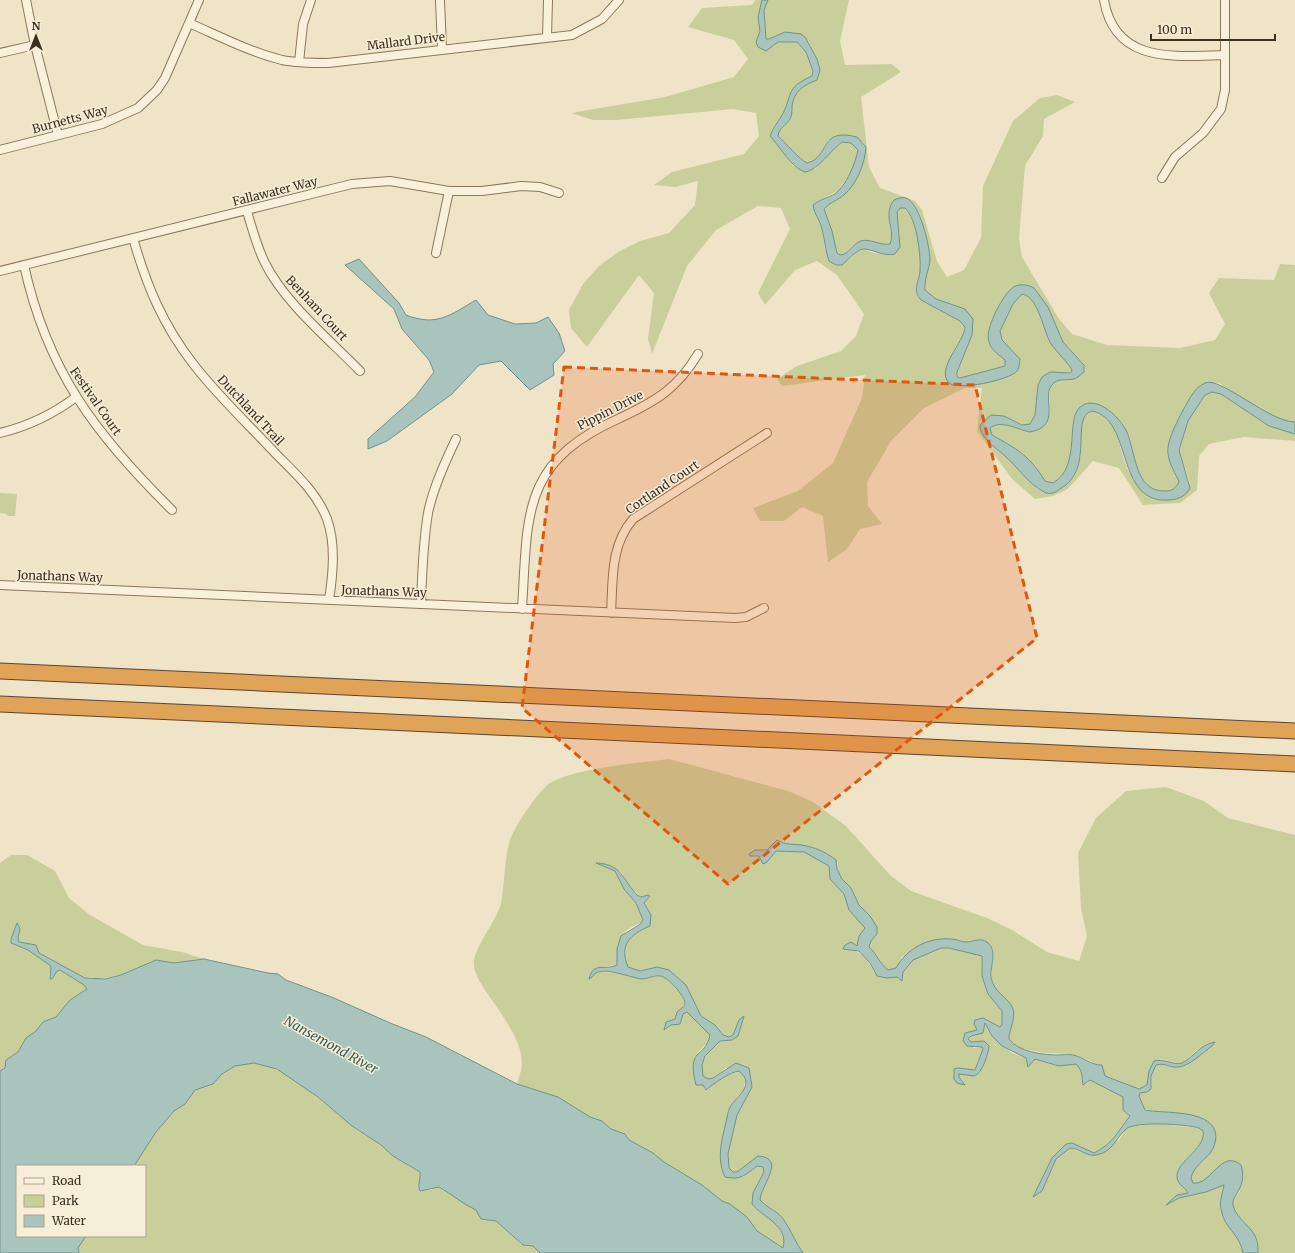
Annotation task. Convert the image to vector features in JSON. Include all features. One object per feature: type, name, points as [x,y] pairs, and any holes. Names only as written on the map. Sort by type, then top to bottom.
[{"type":"highway","points":[[0,671],[1295,731]]},
{"type":"highway","points":[[0,704],[1295,764]]},
{"type":"street","points":[[26,0],[35,45],[58,135]]},
{"type":"street","name":"Burnetts Way","points":[[0,150],[108,122],[133,111],[147,101],[165,78],[198,0]]},
{"type":"street","points":[[299,62],[303,24],[311,0]]},
{"type":"street","points":[[440,0],[442,49]]},
{"type":"street","points":[[547,38],[548,0]]},
{"type":"street","name":"Mallard Drive","points":[[189,23],[270,56],[299,62],[328,63],[572,35],[582,32],[602,19],[619,0]]},
{"type":"street","points":[[1104,0],[1108,16],[1119,34],[1127,42],[1146,52],[1168,56],[1225,55]]},
{"type":"street","points":[[1162,178],[1175,157],[1203,133],[1221,109],[1225,90],[1225,0]]},
{"type":"street","points":[[0,53],[35,45]]},
{"type":"street","name":"Fallawater Way","points":[[0,271],[352,184],[390,181],[449,191],[482,191],[521,186],[540,187],[559,192]]},
{"type":"street","points":[[436,254],[449,191]]},
{"type":"street","name":"Benham Court","points":[[247,211],[254,238],[265,264],[279,286],[360,371]]},
{"type":"street","name":"Dutchland Trail","points":[[133,238],[151,294],[170,331],[180,346],[216,391],[307,486],[322,508],[330,534],[332,556],[329,600]]},
{"type":"street","name":"Festival Court","points":[[24,265],[30,295],[45,337],[61,372],[76,397],[115,449],[143,481],[172,510]]},
{"type":"street","name":"Pippin Drive","points":[[522,609],[532,506],[541,481],[552,464],[562,453],[579,440],[656,400],[680,380],[698,354]]},
{"type":"street","points":[[0,433],[33,423],[49,415],[76,397]]},
{"type":"street","name":"Cortland Court","points":[[611,614],[616,548],[620,537],[633,519],[767,434]]},
{"type":"street","points":[[421,604],[422,565],[428,512],[437,483],[456,439]]},
{"type":"street","name":"Jonathans Way","points":[[0,585],[611,614],[735,618],[746,617],[764,608]]},
{"type":"highlighted area","points":[[564,367],[975,385],[1037,638],[728,884],[522,708]]},
{"type":"green space","points":[[755,0],[762,0],[758,17],[760,31],[756,42],[797,42],[806,52],[813,71],[812,76],[797,85],[790,93],[785,109],[770,136],[786,154],[793,166],[815,169],[831,151],[842,142],[851,143],[858,150],[856,164],[838,191],[818,201],[814,211],[822,228],[825,250],[842,265],[857,252],[864,249],[874,253],[891,255],[900,247],[897,212],[900,208],[905,208],[913,221],[918,239],[920,273],[916,289],[920,299],[961,321],[965,327],[965,334],[952,353],[946,377],[974,385],[1020,359],[1002,340],[1000,331],[1013,304],[1022,294],[1028,296],[1033,301],[1051,344],[1072,371],[1070,373],[1050,372],[1038,385],[1035,415],[1030,424],[1022,425],[1004,416],[980,425],[1037,489],[1045,493],[1081,457],[1081,424],[1083,418],[1092,411],[1102,415],[1110,421],[1118,439],[1127,468],[1132,476],[1163,501],[1190,483],[1179,450],[1188,421],[1205,395],[1212,392],[1221,394],[1269,426],[1295,434],[1295,441],[1244,437],[1209,444],[1199,456],[1197,490],[1180,503],[1143,505],[1119,468],[1093,461],[1068,489],[1053,496],[1035,499],[1012,479],[977,431],[982,388],[965,388],[924,408],[891,441],[867,482],[868,506],[882,524],[860,529],[847,549],[828,562],[823,516],[802,507],[784,521],[760,521],[753,508],[798,491],[833,463],[862,398],[865,375],[782,386],[777,379],[797,366],[841,351],[856,336],[864,314],[837,275],[817,261],[795,270],[765,305],[758,293],[790,229],[781,208],[758,206],[716,230],[687,266],[652,354],[648,339],[654,293],[639,275],[587,347],[571,328],[569,310],[583,284],[599,266],[618,252],[640,241],[669,233],[695,205],[698,181],[676,187],[654,185],[672,172],[744,154],[759,136],[756,113],[733,109],[616,120],[593,120],[571,113],[665,97],[734,77],[748,59],[734,40],[688,27],[702,8],[752,5]]},
{"type":"green space","points":[[768,0],[849,0],[840,41],[845,65],[892,64],[901,72],[861,97],[869,167],[880,188],[915,201],[922,210],[937,261],[947,277],[964,270],[981,238],[983,186],[1013,121],[1040,98],[1057,95],[1075,102],[1044,119],[1043,136],[1025,166],[1019,239],[1022,257],[1059,319],[1072,334],[1107,345],[1180,348],[1215,340],[1225,324],[1209,293],[1219,278],[1274,280],[1280,264],[1295,265],[1295,422],[1276,418],[1266,413],[1219,383],[1198,388],[1180,417],[1168,457],[1180,482],[1174,489],[1165,491],[1155,490],[1147,485],[1138,469],[1124,429],[1090,403],[1079,408],[1074,418],[1070,456],[1065,471],[1060,478],[1053,483],[1045,481],[1028,459],[1008,444],[992,435],[990,428],[1002,424],[1024,431],[1050,414],[1049,397],[1051,387],[1054,383],[1059,381],[1076,379],[1084,364],[1063,342],[1048,307],[1029,285],[990,324],[988,335],[989,342],[993,350],[1005,360],[1005,366],[959,378],[957,377],[957,372],[972,335],[965,309],[936,299],[925,290],[924,283],[930,255],[919,213],[894,200],[889,211],[891,233],[890,244],[862,242],[855,244],[843,255],[837,253],[832,231],[824,209],[848,191],[854,178],[863,142],[828,140],[818,157],[807,163],[778,136],[781,129],[791,118],[793,101],[797,92],[804,86],[817,80],[809,42],[785,32],[766,39],[764,10]]},
{"type":"green space","points":[[0,493],[17,494],[15,516],[8,516],[0,513]]},
{"type":"green space","points":[[669,759],[788,791],[813,802],[846,826],[890,875],[911,891],[987,918],[1012,930],[1047,952],[1079,961],[1087,936],[1081,908],[1078,853],[1096,818],[1126,791],[1166,787],[1204,801],[1228,818],[1295,835],[1295,1253],[1258,1253],[1255,1236],[1238,1216],[1233,1207],[1233,1202],[1240,1191],[1222,1163],[1201,1182],[1193,1183],[1191,1178],[1193,1171],[1211,1152],[1216,1135],[1181,1114],[1156,1112],[1143,1108],[1139,1096],[1140,1093],[1147,1092],[1152,1085],[1151,1076],[1156,1065],[1161,1064],[1175,1067],[1179,1066],[1191,1061],[1203,1053],[1214,1042],[1197,1050],[1183,1063],[1161,1059],[1149,1071],[1147,1085],[1139,1089],[1105,1076],[1097,1065],[1089,1060],[1071,1054],[1044,1053],[1019,1048],[1009,1039],[1012,1008],[1010,1003],[999,993],[993,984],[993,957],[980,939],[966,942],[954,939],[902,957],[896,968],[888,970],[869,947],[871,941],[877,934],[870,916],[859,905],[851,888],[842,879],[837,869],[838,863],[830,856],[812,847],[786,844],[777,840],[767,850],[755,850],[750,856],[759,856],[767,862],[776,851],[804,852],[829,866],[830,879],[844,894],[849,910],[866,928],[859,936],[858,946],[843,949],[854,950],[863,955],[874,973],[893,978],[900,974],[912,961],[927,953],[943,948],[957,949],[982,956],[981,967],[988,994],[1002,1011],[1002,1024],[1000,1027],[983,1018],[977,1030],[963,1037],[974,1048],[982,1047],[983,1049],[975,1070],[958,1068],[953,1073],[957,1083],[964,1082],[959,1077],[959,1074],[974,1076],[980,1072],[988,1054],[984,1041],[971,1042],[968,1040],[971,1036],[984,1030],[984,1023],[992,1036],[1012,1053],[1026,1058],[1028,1067],[1035,1059],[1059,1066],[1076,1064],[1080,1068],[1086,1085],[1090,1080],[1123,1096],[1123,1110],[1130,1116],[1106,1146],[1094,1153],[1072,1143],[1052,1158],[1038,1188],[1033,1195],[1042,1191],[1056,1159],[1070,1148],[1091,1156],[1119,1140],[1126,1129],[1133,1126],[1160,1124],[1199,1128],[1203,1131],[1202,1142],[1182,1164],[1178,1181],[1188,1193],[1177,1195],[1168,1204],[1179,1198],[1206,1192],[1224,1184],[1220,1206],[1224,1218],[1239,1240],[1243,1253],[803,1253],[782,1217],[760,1200],[761,1193],[772,1170],[758,1156],[737,1172],[733,1172],[729,1168],[728,1154],[737,1115],[752,1087],[749,1068],[726,1068],[713,1078],[707,1079],[703,1076],[702,1066],[705,1057],[719,1042],[723,1040],[732,1040],[739,1020],[733,1035],[729,1037],[723,1035],[717,1028],[704,1018],[681,993],[685,1003],[675,1019],[670,1020],[666,1030],[671,1025],[680,1024],[683,1014],[687,1012],[710,1035],[709,1042],[698,1052],[703,1085],[705,1089],[739,1071],[743,1075],[745,1081],[744,1089],[730,1108],[721,1170],[743,1177],[757,1166],[763,1167],[764,1172],[753,1193],[756,1209],[772,1220],[780,1230],[784,1241],[783,1248],[757,1231],[747,1217],[730,1204],[722,1201],[702,1185],[664,1162],[653,1153],[629,1140],[625,1134],[611,1129],[602,1121],[590,1117],[558,1097],[517,1084],[522,1063],[518,1045],[504,1017],[479,981],[474,966],[476,952],[495,918],[501,903],[510,840],[533,801],[550,783],[575,773],[625,764]],"holes":[[[598,863],[621,872],[631,888],[641,897],[651,915],[650,926],[631,937],[625,947],[628,967],[640,971],[657,967],[681,993],[664,977],[659,976],[642,979],[622,973],[600,972],[595,974],[591,979],[600,967],[617,965],[618,948],[622,935],[629,928],[639,924],[643,920],[636,903],[624,889],[615,871]]]},
{"type":"green space","points":[[11,855],[27,855],[55,871],[69,898],[90,915],[143,945],[182,952],[204,959],[174,963],[156,960],[121,975],[98,979],[92,977],[85,978],[39,953],[36,945],[19,942],[18,938],[20,933],[15,926],[15,932],[11,939],[14,945],[28,950],[51,966],[52,968],[49,975],[52,979],[57,971],[60,970],[84,985],[87,989],[70,1000],[56,1017],[43,1022],[36,1031],[26,1038],[18,1052],[6,1060],[5,1068],[0,1071],[0,863]]},
{"type":"green space","points":[[254,1063],[268,1066],[294,1079],[318,1097],[355,1129],[377,1142],[404,1163],[420,1172],[421,1178],[418,1188],[430,1190],[439,1187],[476,1210],[481,1219],[496,1221],[522,1245],[533,1246],[540,1253],[79,1253],[78,1248],[85,1237],[146,1237],[146,1165],[135,1165],[156,1132],[174,1111],[185,1104],[195,1090],[213,1084],[222,1074],[235,1066]]},
{"type":"water","points":[[762,0],[768,0],[764,10],[766,39],[785,32],[801,34],[805,37],[817,59],[820,70],[817,80],[804,86],[797,92],[793,101],[791,118],[781,129],[778,136],[807,163],[814,160],[830,139],[836,136],[845,135],[857,137],[866,147],[860,173],[853,185],[844,195],[824,209],[832,231],[837,253],[843,255],[855,244],[864,240],[890,244],[891,233],[889,212],[891,206],[894,200],[906,198],[916,208],[920,216],[930,254],[925,290],[936,299],[965,309],[973,319],[972,335],[957,372],[957,377],[960,378],[1005,366],[1005,360],[990,345],[988,337],[989,330],[991,322],[1007,293],[1013,287],[1019,285],[1034,288],[1048,307],[1063,342],[1084,365],[1084,372],[1077,378],[1071,380],[1059,380],[1051,386],[1048,398],[1048,418],[1046,424],[1040,429],[1030,432],[1004,425],[990,428],[992,435],[1016,449],[1028,459],[1045,481],[1053,483],[1062,475],[1068,465],[1074,419],[1077,411],[1087,403],[1104,407],[1121,423],[1126,430],[1142,478],[1147,485],[1155,490],[1172,490],[1179,482],[1171,465],[1168,445],[1174,428],[1188,401],[1194,392],[1205,383],[1212,383],[1222,386],[1272,415],[1284,420],[1295,422],[1295,434],[1269,426],[1221,394],[1212,392],[1205,395],[1188,421],[1179,450],[1190,488],[1182,497],[1176,499],[1170,500],[1152,498],[1140,489],[1132,476],[1114,429],[1105,417],[1092,411],[1085,415],[1082,423],[1080,457],[1077,469],[1071,480],[1054,492],[1046,493],[1038,489],[1009,459],[985,438],[982,434],[980,425],[991,415],[1004,416],[1022,425],[1030,424],[1035,415],[1038,385],[1042,377],[1050,372],[1070,373],[1072,371],[1071,368],[1051,344],[1033,301],[1028,296],[1022,294],[1013,304],[1000,331],[1002,340],[1020,359],[1017,371],[1005,378],[995,381],[962,386],[949,383],[946,377],[948,363],[961,340],[965,327],[960,321],[921,300],[918,296],[916,289],[920,271],[919,247],[913,220],[905,208],[900,208],[897,212],[900,247],[895,254],[890,255],[863,249],[854,254],[842,265],[836,265],[829,261],[821,226],[813,205],[818,201],[835,194],[839,190],[850,174],[858,150],[851,143],[842,142],[820,164],[805,172],[800,170],[791,162],[770,136],[785,109],[790,93],[797,85],[812,76],[813,71],[806,52],[797,42],[778,42],[766,51],[758,47],[756,42],[760,31],[758,17]]},
{"type":"water","points":[[359,259],[399,303],[406,315],[426,320],[443,318],[476,300],[488,315],[515,324],[536,323],[548,317],[559,333],[565,351],[553,364],[554,375],[530,390],[501,361],[479,365],[452,394],[387,441],[368,449],[368,439],[415,397],[434,372],[429,360],[402,329],[394,309],[345,265]]},
{"type":"water","points":[[777,840],[786,844],[802,845],[824,852],[836,860],[837,869],[842,879],[851,888],[859,905],[870,916],[877,927],[877,934],[871,941],[869,947],[888,970],[896,968],[906,955],[919,945],[927,942],[953,939],[962,942],[982,940],[987,942],[992,949],[993,954],[991,977],[993,983],[1011,1005],[1014,1013],[1009,1039],[1018,1047],[1032,1052],[1052,1055],[1077,1056],[1095,1064],[1102,1065],[1105,1076],[1139,1089],[1147,1085],[1149,1071],[1154,1061],[1162,1060],[1179,1064],[1186,1061],[1200,1049],[1215,1042],[1212,1046],[1184,1066],[1174,1067],[1163,1064],[1156,1065],[1151,1076],[1151,1089],[1147,1092],[1140,1093],[1139,1096],[1145,1110],[1195,1116],[1204,1119],[1211,1124],[1216,1134],[1215,1145],[1211,1152],[1194,1170],[1191,1178],[1193,1183],[1199,1182],[1228,1161],[1234,1161],[1241,1165],[1243,1173],[1241,1185],[1234,1198],[1233,1205],[1238,1215],[1255,1236],[1258,1244],[1258,1253],[1243,1253],[1238,1240],[1225,1221],[1221,1206],[1224,1185],[1206,1192],[1179,1198],[1166,1205],[1177,1195],[1188,1193],[1179,1183],[1177,1175],[1183,1163],[1195,1151],[1203,1138],[1203,1131],[1199,1128],[1173,1124],[1131,1126],[1122,1133],[1110,1148],[1102,1153],[1089,1155],[1077,1149],[1070,1148],[1056,1159],[1042,1191],[1033,1197],[1052,1158],[1066,1144],[1072,1143],[1094,1153],[1106,1146],[1111,1141],[1130,1116],[1123,1110],[1123,1097],[1090,1080],[1083,1085],[1081,1072],[1076,1064],[1059,1066],[1035,1059],[1028,1067],[1026,1058],[1002,1046],[992,1036],[985,1023],[983,1033],[971,1036],[968,1039],[971,1042],[984,1041],[989,1046],[984,1064],[977,1075],[959,1074],[959,1077],[965,1085],[957,1083],[954,1079],[954,1069],[975,1070],[983,1049],[982,1047],[967,1046],[963,1041],[965,1033],[977,1030],[974,1024],[975,1020],[983,1018],[1000,1027],[1002,1024],[1002,1011],[988,994],[982,976],[982,956],[949,948],[941,948],[913,960],[903,972],[902,981],[897,977],[887,978],[877,976],[870,963],[859,951],[843,949],[845,945],[851,942],[857,946],[859,936],[865,928],[849,910],[844,894],[830,879],[829,866],[804,852],[776,851],[767,862],[763,864],[759,856],[750,856],[749,854],[755,850],[767,850]]},
{"type":"water","name":"Nansemond River","points":[[596,863],[605,864],[616,869],[621,873],[637,895],[641,897],[648,895],[650,896],[644,903],[651,915],[650,926],[631,937],[625,947],[628,967],[640,971],[657,967],[669,970],[686,985],[701,1016],[715,1025],[723,1035],[729,1037],[733,1035],[739,1020],[744,1016],[738,1036],[732,1040],[720,1041],[705,1056],[702,1065],[703,1076],[708,1079],[713,1078],[736,1063],[749,1068],[752,1087],[737,1115],[728,1154],[729,1168],[733,1172],[737,1172],[758,1156],[766,1158],[771,1162],[772,1167],[760,1200],[782,1217],[803,1253],[540,1253],[533,1246],[523,1245],[496,1221],[481,1219],[476,1210],[439,1187],[420,1191],[420,1172],[393,1156],[381,1145],[352,1126],[318,1097],[277,1069],[254,1063],[235,1066],[222,1074],[213,1084],[195,1090],[185,1104],[174,1111],[156,1132],[135,1165],[16,1165],[16,1237],[85,1237],[78,1248],[79,1253],[0,1253],[0,1071],[5,1068],[6,1060],[18,1052],[26,1038],[36,1031],[43,1022],[56,1017],[70,1000],[87,989],[84,985],[60,970],[57,971],[52,979],[50,979],[51,966],[28,950],[11,943],[17,923],[20,929],[18,938],[19,942],[36,945],[39,953],[85,978],[105,979],[121,975],[156,960],[174,963],[204,959],[278,974],[286,980],[334,998],[426,1037],[517,1084],[558,1097],[590,1117],[602,1121],[611,1129],[625,1134],[629,1140],[653,1153],[664,1162],[702,1185],[722,1201],[730,1204],[747,1217],[757,1231],[783,1248],[784,1240],[779,1228],[752,1204],[753,1193],[764,1172],[763,1167],[757,1166],[745,1175],[735,1178],[725,1177],[722,1170],[720,1156],[728,1114],[730,1107],[744,1090],[746,1081],[744,1076],[739,1071],[732,1073],[706,1090],[703,1085],[696,1085],[693,1064],[697,1055],[708,1043],[710,1035],[687,1012],[683,1014],[680,1024],[671,1025],[664,1030],[666,1022],[675,1019],[677,1012],[685,1003],[679,991],[663,977],[658,976],[642,979],[619,973],[601,971],[589,979],[591,973],[596,968],[613,967],[617,965],[617,949],[621,936],[639,925],[643,920],[636,903],[624,889],[615,871]]}]
